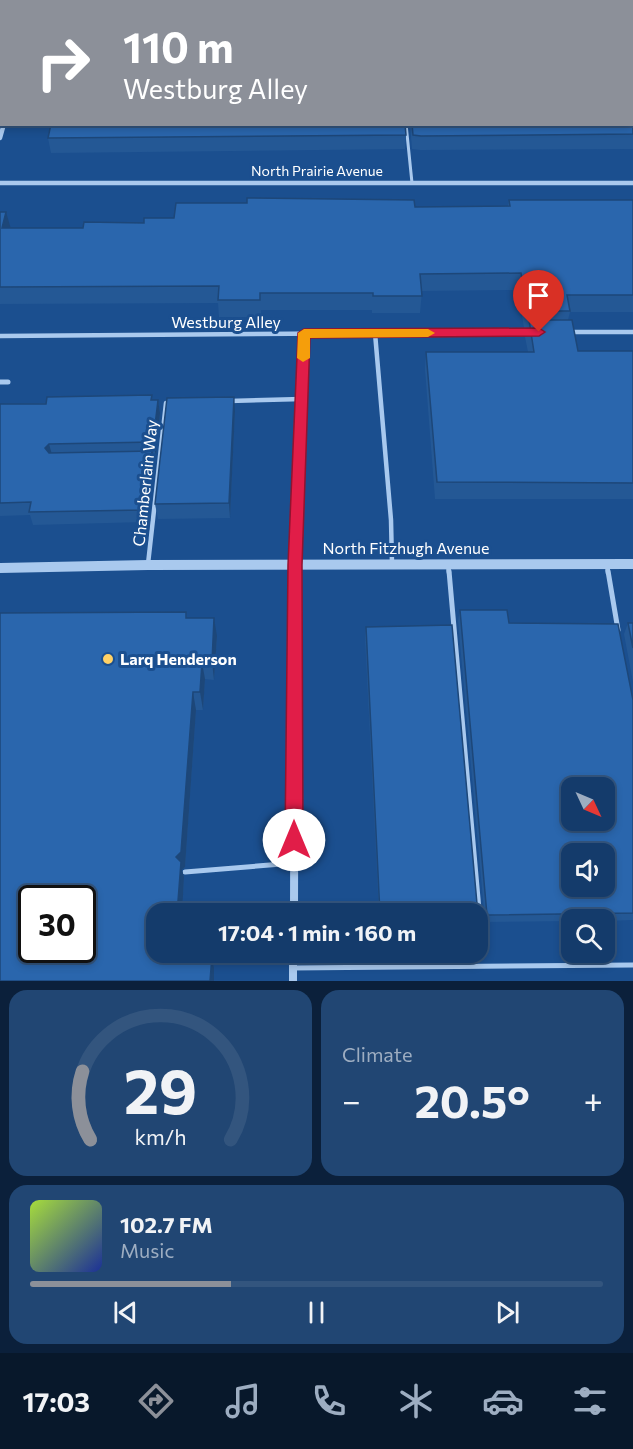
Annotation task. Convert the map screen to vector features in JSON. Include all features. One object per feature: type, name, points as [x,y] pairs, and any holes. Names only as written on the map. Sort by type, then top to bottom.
[{"type":"street","name":"North Prairie Avenue","points":[[0,183],[633,183]]},
{"type":"street","points":[[294,903],[295,565],[304,333]]},
{"type":"street","points":[[0,382],[8,382]]},
{"type":"street","name":"North Fitzhugh Avenue","points":[[0,568],[148,565],[633,564]]},
{"type":"street","points":[[293,963],[293,981]]},
{"type":"lane","points":[[406,126],[412,183]]},
{"type":"lane","name":"Westburg Alley","points":[[0,336],[539,332]]},
{"type":"lane","points":[[563,332],[633,332]]},
{"type":"lane","points":[[375,333],[391,520],[392,565]]},
{"type":"lane","points":[[222,401],[302,399]]},
{"type":"lane","points":[[154,403],[177,402]]},
{"type":"lane","name":"Chamberlain Way","points":[[148,565],[166,403]]},
{"type":"lane","points":[[147,460],[159,460]]},
{"type":"lane","points":[[606,564],[620,642]]},
{"type":"lane","points":[[448,565],[478,903]]},
{"type":"lane","points":[[184,872],[294,864]]},
{"type":"lane","points":[[293,968],[633,965]]},
{"type":"building","points":[[51,126],[405,126],[406,135],[48,138]]},
{"type":"building","points":[[412,126],[633,126],[633,134],[413,135]]},
{"type":"building","points":[[247,198],[414,200],[415,207],[510,206],[509,200],[633,200],[633,295],[567,295],[570,311],[527,311],[521,273],[420,274],[422,296],[373,296],[373,293],[260,293],[260,300],[218,300],[219,286],[0,287],[0,212],[6,212],[2,228],[83,228],[84,222],[144,223],[144,218],[174,218],[176,203],[247,203]]},
{"type":"building","points":[[529,320],[572,320],[578,351],[633,351],[633,483],[437,482],[426,352],[534,352]]},
{"type":"building","points":[[152,395],[151,400],[158,400],[153,442],[49,444],[45,448],[49,453],[152,451],[146,507],[142,507],[142,510],[29,512],[31,502],[0,503],[0,404],[46,404],[47,397]]},
{"type":"building","points":[[234,397],[229,503],[155,504],[167,398]]},
{"type":"building","points":[[460,610],[507,610],[509,623],[618,624],[633,700],[633,913],[615,913],[615,909],[561,909],[561,914],[488,915]]},
{"type":"building","points":[[186,612],[186,618],[214,618],[212,662],[202,662],[200,692],[193,692],[181,852],[176,857],[181,862],[178,903],[146,903],[146,963],[211,963],[210,981],[0,981],[0,613]]},
{"type":"building","points":[[628,623],[633,623],[633,648]]},
{"type":"building","points":[[452,625],[477,903],[379,903],[366,627]]},
{"type":"slow traffic","points":[[303,358],[304,333],[428,333]]},
{"type":"place","name":"Larq Henderson","points":[[108,659]]},
{"type":"route","points":[[294,840],[295,565],[304,333],[539,332]]}]
